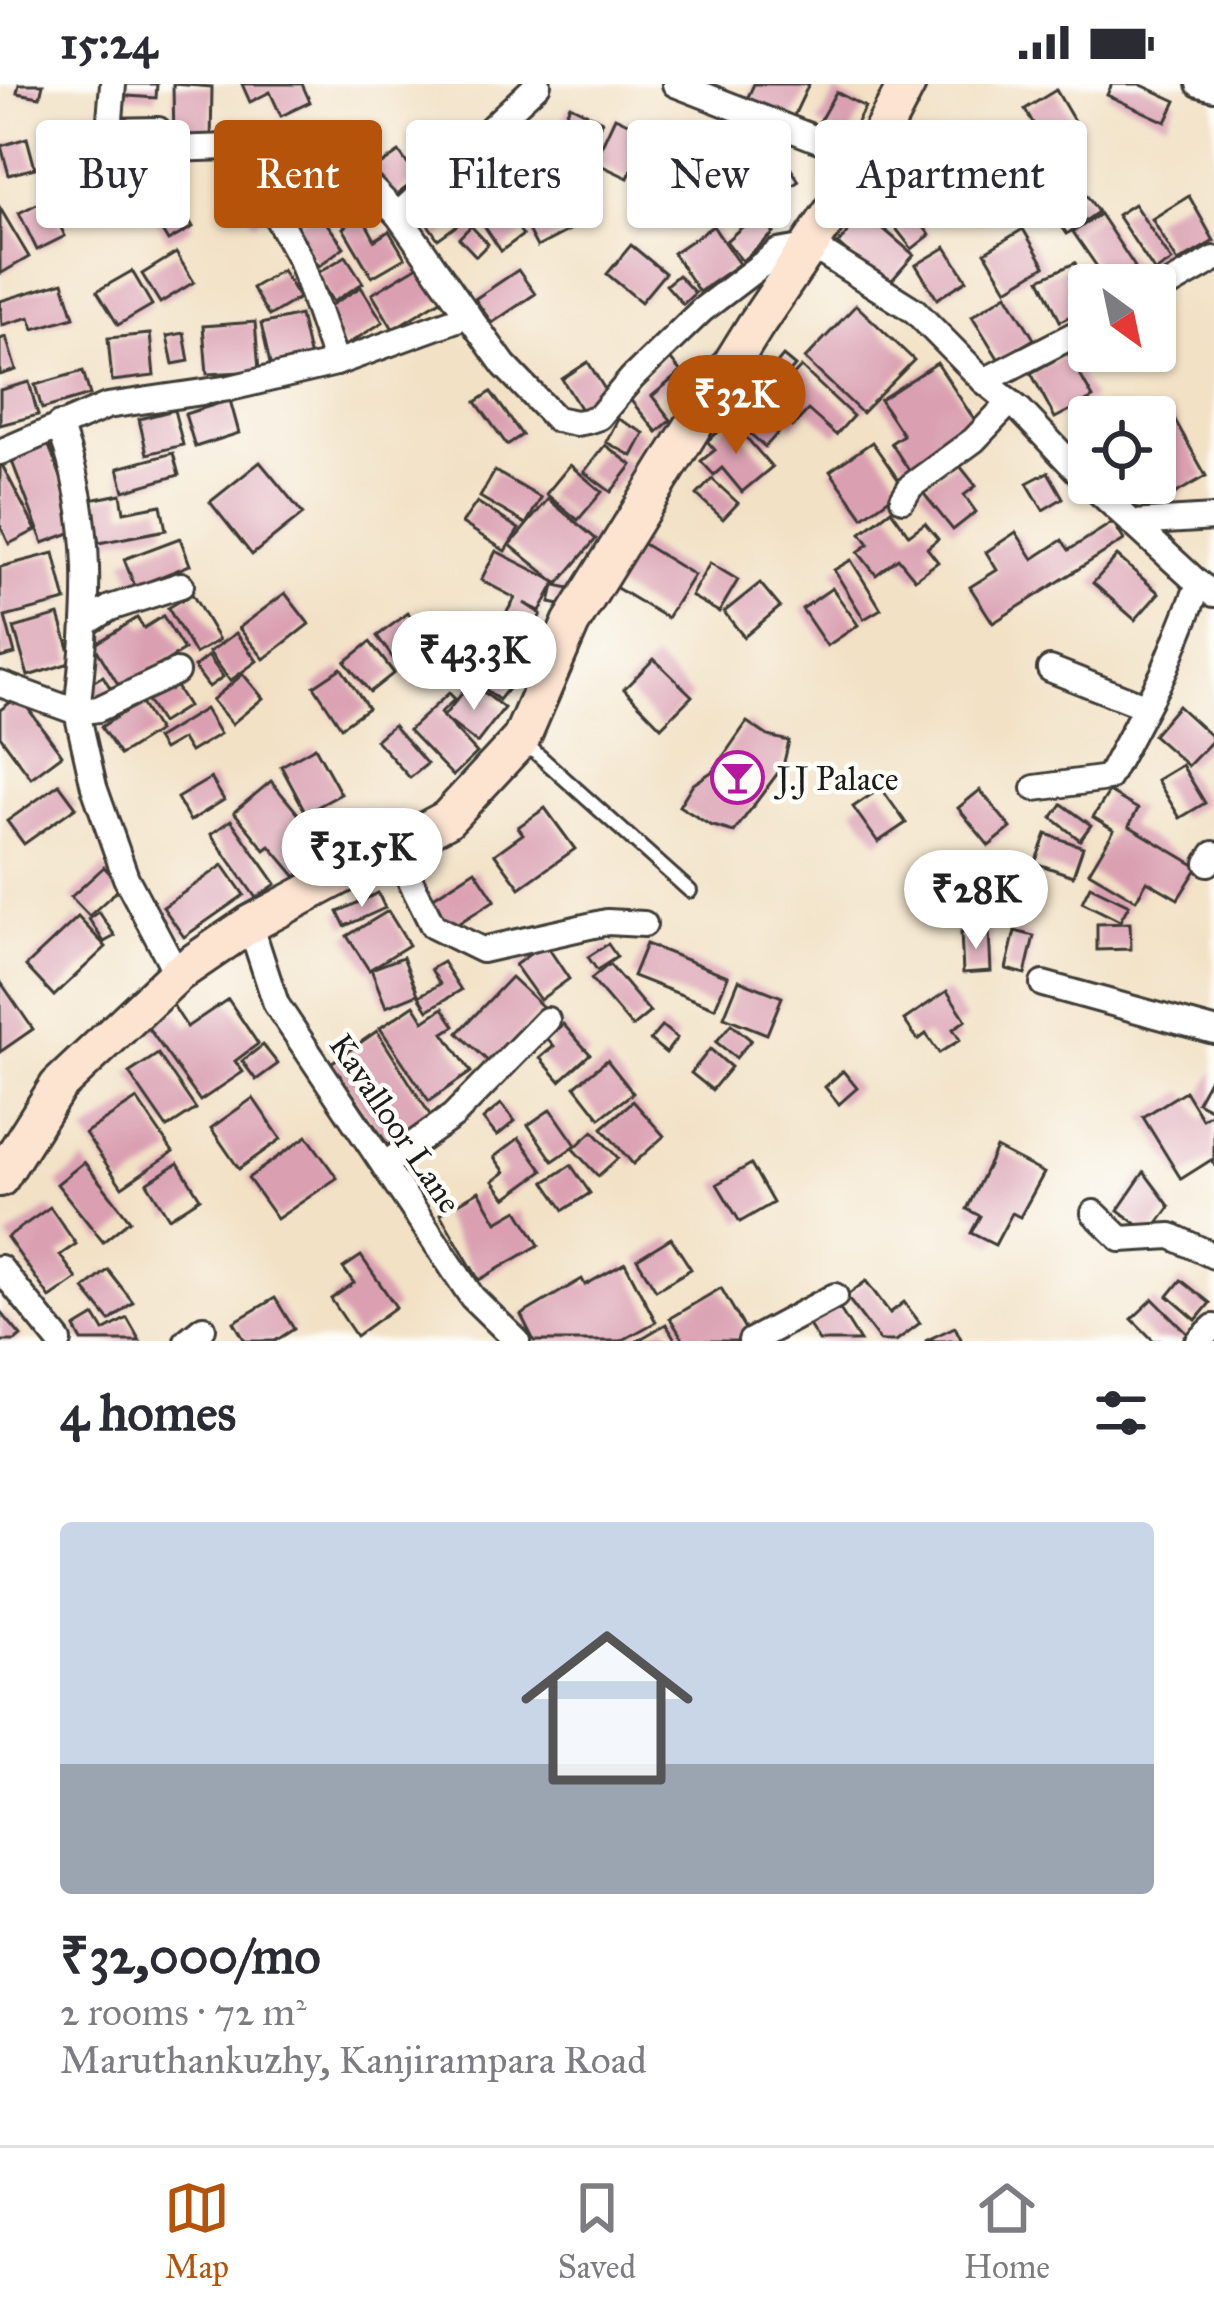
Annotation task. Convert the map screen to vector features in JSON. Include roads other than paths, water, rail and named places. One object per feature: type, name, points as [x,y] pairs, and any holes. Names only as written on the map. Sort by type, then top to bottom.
[{"type":"main road","points":[[889,120],[907,84]]},
{"type":"main road","points":[[0,1178],[58,1086],[177,974],[250,924],[447,819],[521,739],[572,623],[754,326],[824,228]]},
{"type":"street","points":[[112,84],[109,131],[158,130],[169,149],[214,149]]},
{"type":"street","points":[[398,215],[538,84]]},
{"type":"street","points":[[675,84],[815,139]]},
{"type":"street","points":[[1199,84],[1214,88]]},
{"type":"street","points":[[382,199],[505,365],[556,418],[587,421],[599,417],[702,310],[778,252],[812,246],[915,311],[1068,462]]},
{"type":"street","points":[[282,228],[300,259],[336,363]]},
{"type":"street","points":[[1176,280],[1214,259]]},
{"type":"street","points":[[0,452],[107,406],[230,388],[336,363],[468,315]]},
{"type":"street","points":[[984,381],[1068,338]]},
{"type":"street","points":[[904,499],[911,487],[974,440],[1010,403]]},
{"type":"street","points":[[58,425],[77,472],[86,533],[88,582],[77,712],[94,787],[126,878],[177,974]]},
{"type":"street","points":[[1035,788],[1108,778],[1206,589],[1111,504]]},
{"type":"street","points":[[1132,524],[1214,518]]},
{"type":"street","points":[[85,624],[110,608],[181,585]]},
{"type":"street","points":[[1050,669],[1144,706]]},
{"type":"street","points":[[0,684],[77,712],[98,710],[176,672]]},
{"type":"street","points":[[394,848],[433,926],[482,950],[607,922],[644,924]]},
{"type":"street","name":"Kavalloor Lane","points":[[250,924],[276,1004],[472,1297],[518,1341]]},
{"type":"street","points":[[1043,984],[1214,1031]]},
{"type":"street","points":[[384,1165],[453,1116],[548,1019]]},
{"type":"street","points":[[1094,1213],[1121,1239],[1171,1236],[1214,1256]]},
{"type":"street","points":[[0,1268],[59,1341]]},
{"type":"street","points":[[751,1341],[836,1296]]},
{"type":"street","points":[[1199,1341],[1214,1327]]},
{"type":"lane","points":[[521,739],[690,891]]},
{"type":"place","name":"J.J Palace","points":[[738,778]]}]
